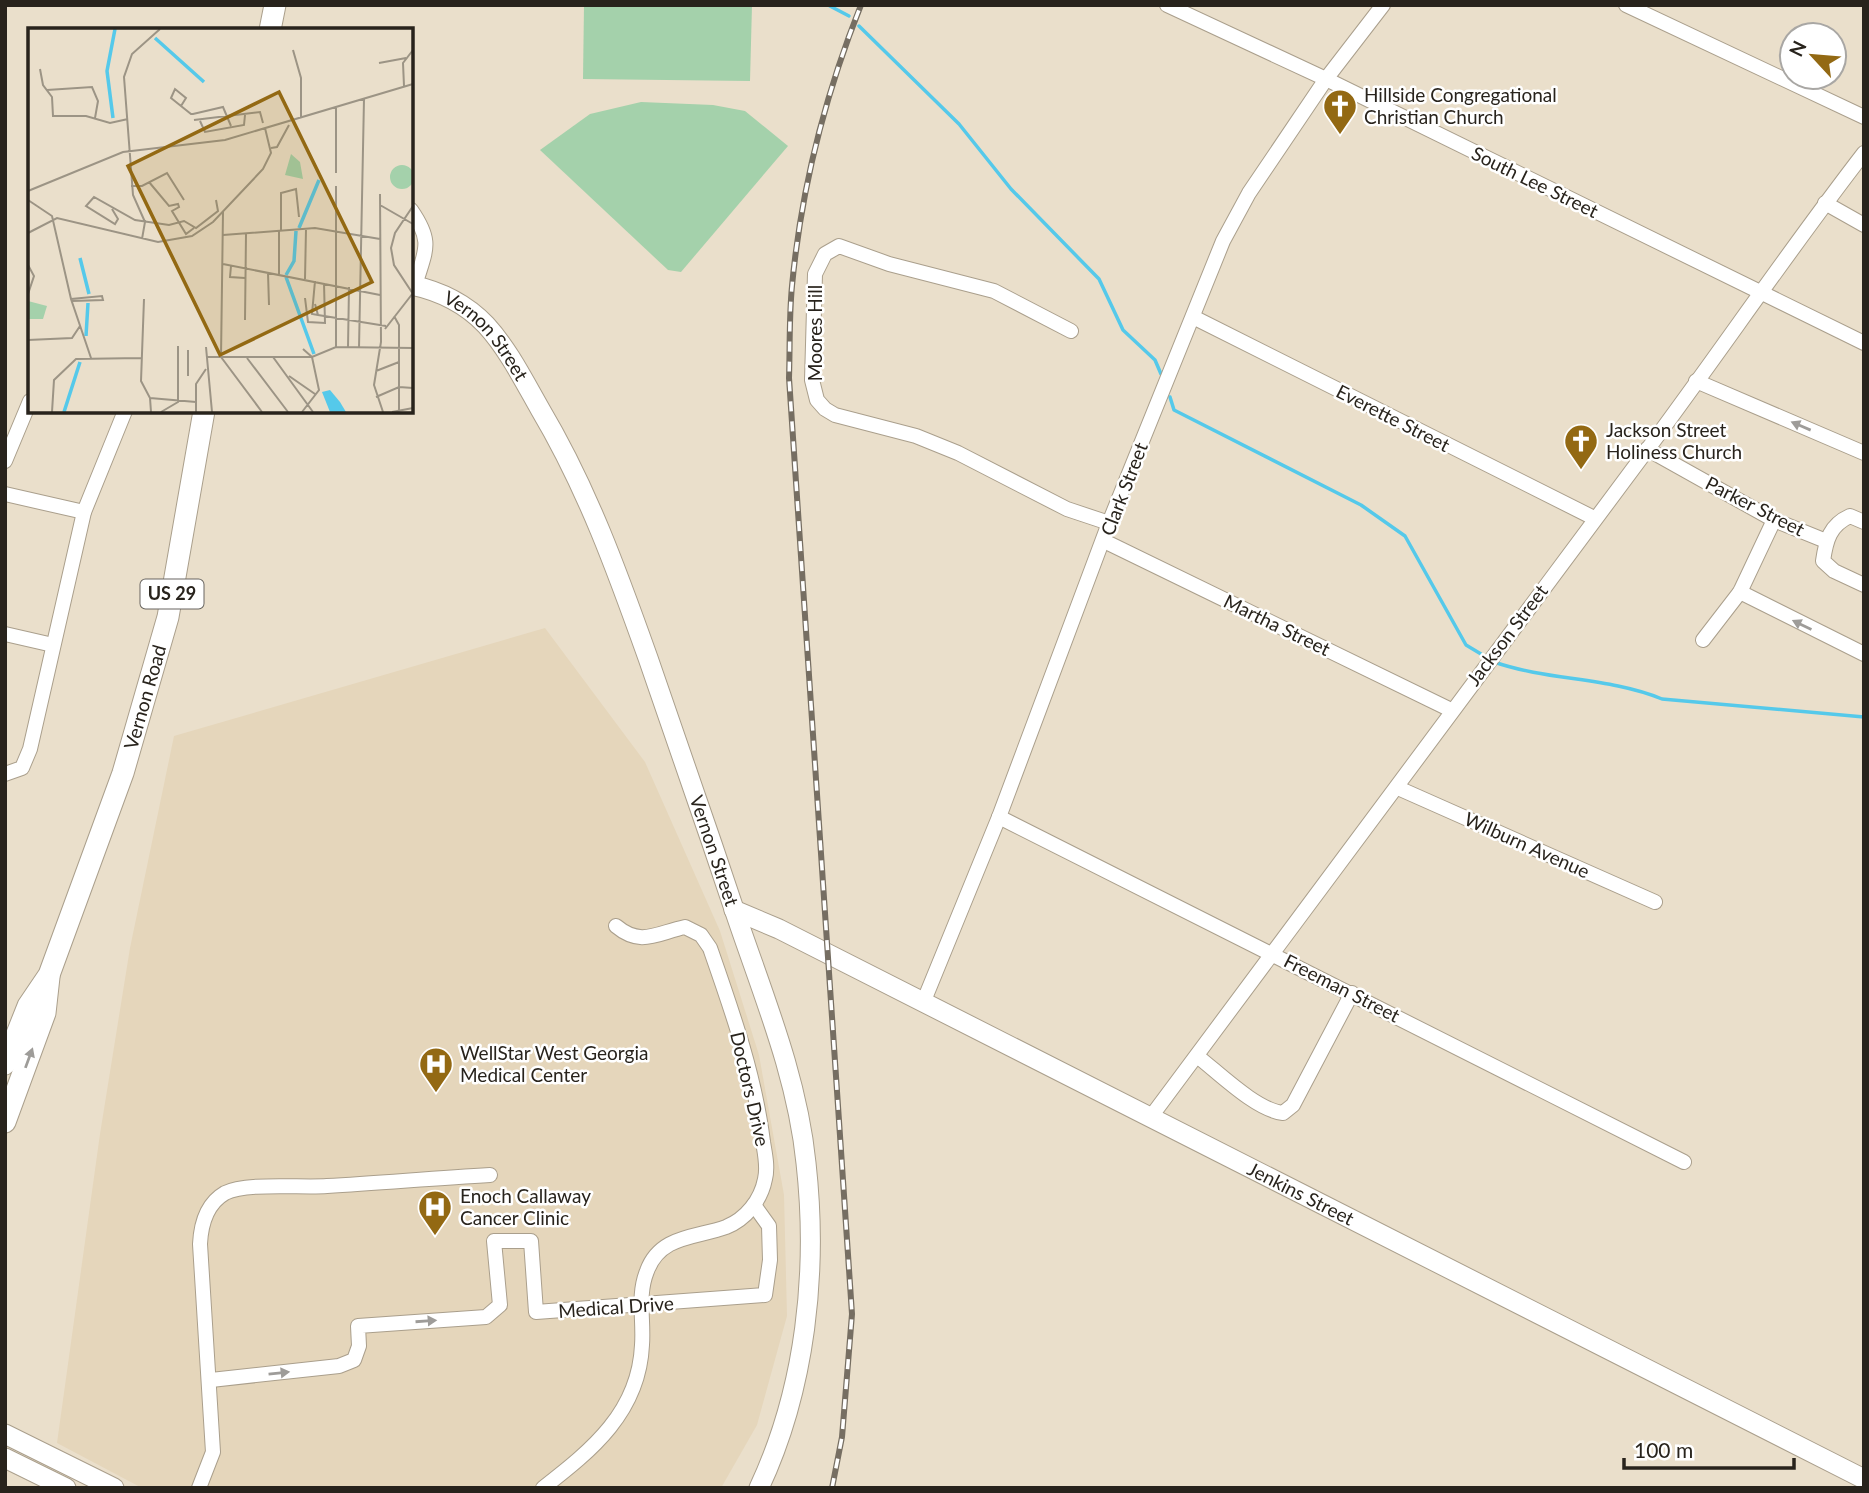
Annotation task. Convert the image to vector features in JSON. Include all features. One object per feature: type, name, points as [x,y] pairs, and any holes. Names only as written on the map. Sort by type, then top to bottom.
[{"type":"main road","name":"Vernon Road","points":[[5,1064],[28,1006],[49,975],[113,806],[168,617],[204,413]]},
{"type":"main road","name":"Vernon Road","points":[[5,1122],[46,1013],[49,975]]},
{"type":"street","name":"South Lee Street","points":[[1167,5],[1326,79],[1864,343]]},
{"type":"street","name":"Clark Street","points":[[923,1003],[999,817],[1109,523],[1223,241],[1249,193],[1326,79],[1383,5]]},
{"type":"street","points":[[1626,5],[1864,117]]},
{"type":"street","name":"Jackson Street","points":[[1150,1118],[1398,788],[1451,710],[1647,449],[1825,202],[1864,153]]},
{"type":"street","points":[[1825,202],[1864,225]]},
{"type":"street","name":"Vernon Street","points":[[413,213],[425,230],[426,246],[413,286],[452,299],[487,326],[531,393],[583,486],[623,583],[699,797],[734,910],[788,1067],[802,1132],[811,1224],[808,1296],[797,1375],[782,1430],[759,1488]]},
{"type":"street","name":"Moores Hill","points":[[1071,331],[994,291],[889,264],[839,246],[825,254],[815,274],[812,380],[817,400],[835,415],[916,436],[958,453],[1067,509],[1109,523]]},
{"type":"street","name":"Everette Street","points":[[1193,317],[1594,518]]},
{"type":"street","points":[[1696,381],[1864,453]]},
{"type":"street","points":[[5,461],[28,406]]},
{"type":"street","points":[[5,774],[22,768],[30,748],[84,512],[124,413]]},
{"type":"street","name":"Parker Street","points":[[1647,449],[1774,520],[1826,541]]},
{"type":"street","points":[[5,494],[84,512]]},
{"type":"street","name":"Parker Street","points":[[1864,522],[1850,516],[1837,522],[1826,541],[1823,561],[1834,571],[1864,585]]},
{"type":"street","points":[[1703,640],[1740,592],[1774,520]]},
{"type":"street","name":"Martha Street","points":[[1104,541],[1451,710]]},
{"type":"street","points":[[1740,592],[1864,654]]},
{"type":"street","points":[[5,634],[52,645]]},
{"type":"street","name":"Wilburn Avenue","points":[[1398,788],[1656,902]]},
{"type":"street","name":"Freeman Street","points":[[999,817],[1684,1162]]},
{"type":"street","name":"Jenkins Street","points":[[734,910],[1864,1479]]},
{"type":"street","name":"Doctors Drive","points":[[617,926],[632,937],[642,939],[685,927],[701,935],[710,947],[746,1059],[760,1120],[766,1170],[763,1189],[754,1205]]},
{"type":"street","points":[[1196,1056],[1265,1108],[1283,1113],[1293,1105],[1352,993]]},
{"type":"street","points":[[199,1488],[213,1452],[211,1380],[201,1294],[201,1226],[212,1205],[226,1192],[277,1186],[325,1186],[489,1175]]},
{"type":"street","points":[[543,1488],[573,1467],[601,1441],[630,1397],[642,1358],[640,1305],[647,1270],[663,1248],[686,1237],[734,1223],[754,1205]]},
{"type":"street","name":"Medical Drive","points":[[211,1380],[339,1366],[354,1360],[359,1346],[358,1326],[486,1317],[500,1305],[494,1241],[531,1241],[536,1312],[765,1295],[770,1260],[769,1227],[754,1205]]},
{"type":"street","points":[[5,1434],[114,1488]]},
{"type":"street","points":[[5,1458],[66,1488]]},
{"type":"shaded area","name":"WellStar West Georgia Medical Center","points":[[545,628],[645,762],[720,931],[759,1055],[784,1195],[787,1316],[757,1425],[721,1488],[142,1488],[57,1443],[100,1134],[130,948],[174,736]]},
{"type":"green space","points":[[584,5],[752,5],[750,81],[583,79]]},
{"type":"green space","points":[[641,102],[713,105],[745,111],[788,146],[681,272],[668,270],[540,150],[590,114]]},
{"type":"waterway","points":[[828,5],[849,16]]},
{"type":"waterway","points":[[859,26],[959,124],[1011,189],[1099,279],[1123,330],[1155,360],[1161,374]]},
{"type":"waterway","points":[[1170,397],[1174,410],[1361,505],[1405,536],[1466,645],[1481,654]]},
{"type":"waterway","points":[[1494,662],[1536,673],[1621,687],[1662,699],[1864,717]]},
{"type":"railway","points":[[832,1488],[842,1437],[852,1314],[789,378],[791,298],[808,179],[836,73],[861,5]]},
{"type":"place","name":"Hillside Congregational Christian Church","points":[[1340,136]]},
{"type":"place","name":"Jackson Street Holiness Church","points":[[1581,471]]},
{"type":"place","name":"WellStar West Georgia Medical Center","points":[[436,1094]]},
{"type":"place","name":"Enoch Callaway Cancer Clinic","points":[[435,1237]]}]
